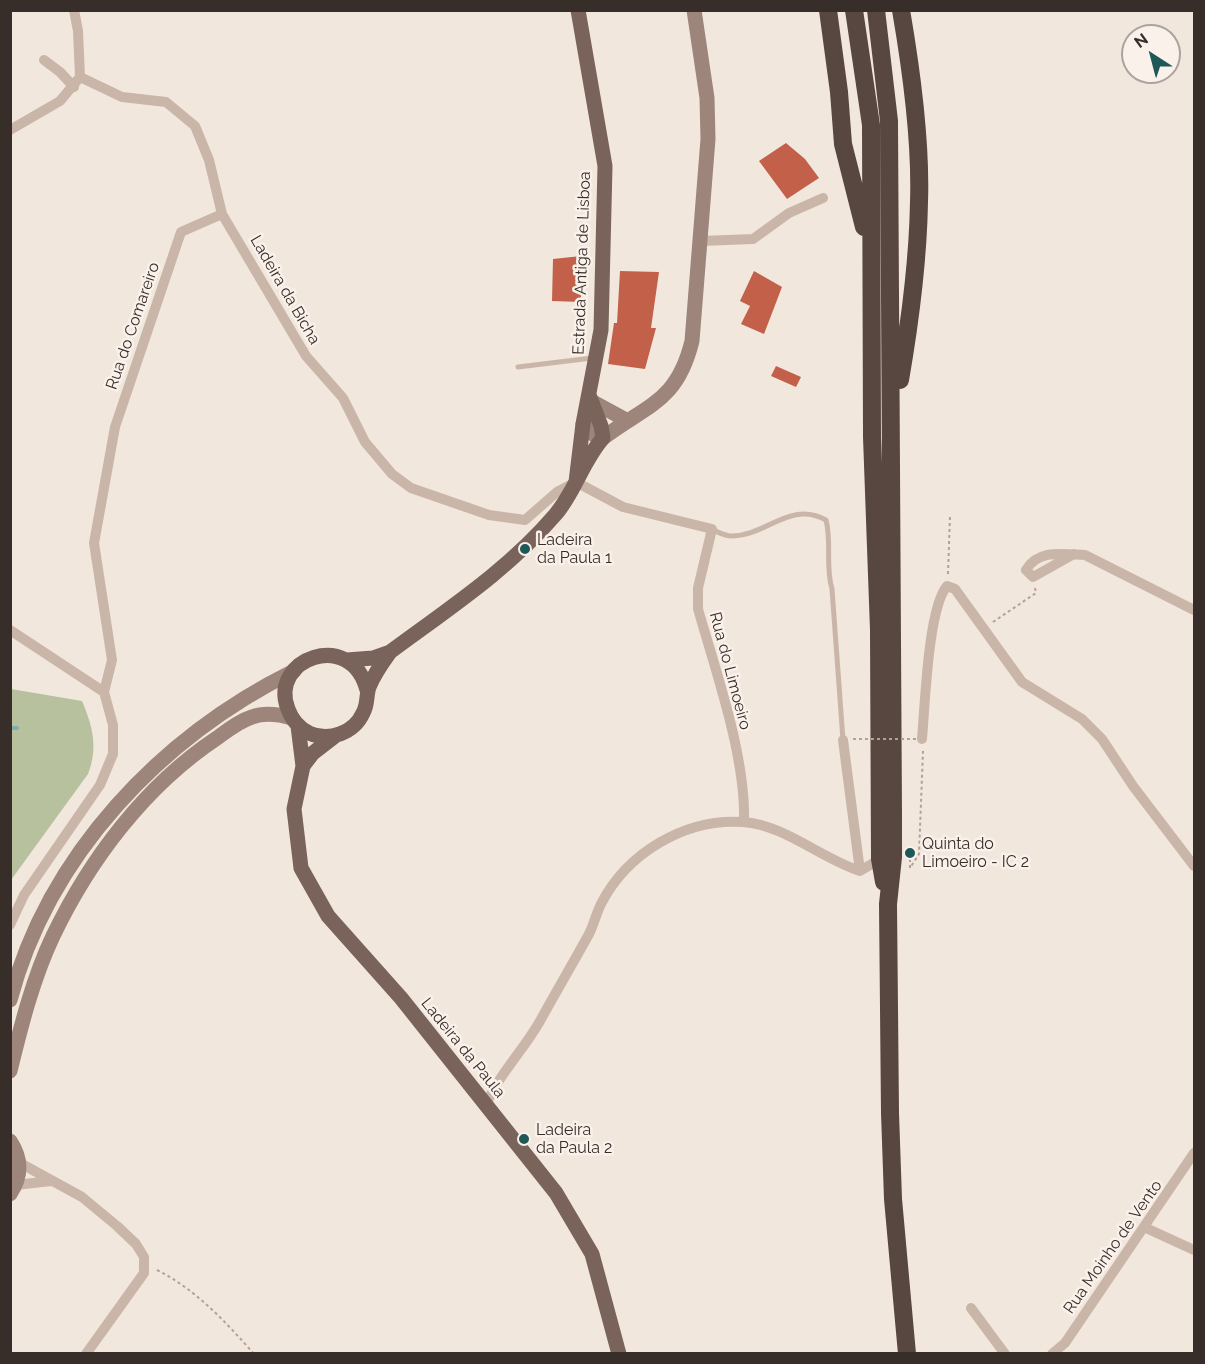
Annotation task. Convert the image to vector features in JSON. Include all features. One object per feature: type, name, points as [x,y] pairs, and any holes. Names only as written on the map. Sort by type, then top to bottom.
[{"type":"highway","points":[[828,10],[839,92],[843,144],[858,199],[873,298]]},
{"type":"highway","points":[[876,10],[890,121],[893,836],[888,904],[893,1199],[907,1353]]},
{"type":"highway","points":[[892,414],[904,359],[919,199],[912,91],[901,10]]},
{"type":"highway","points":[[855,12],[871,125],[872,437],[879,630],[880,859],[888,904]]},
{"type":"main road","name":"Estrada Antiga de Lisboa","points":[[576,482],[583,424],[591,399],[600,330],[605,166],[588,79],[578,10]]},
{"type":"main road","points":[[303,766],[313,753],[347,731],[363,714],[367,690],[379,666],[390,652],[483,584],[525,549],[557,512],[576,482],[588,456],[603,438],[591,399]]},
{"type":"main road","points":[[303,766],[295,722],[286,694],[294,670],[303,662],[325,655],[347,660],[373,658],[390,652]]},
{"type":"main road","points":[[347,660],[361,673],[367,690]]},
{"type":"main road","points":[[295,722],[316,735],[336,736]]},
{"type":"main road","name":"Ladeira da Paula","points":[[303,766],[294,809],[301,868],[328,916],[401,998],[556,1193],[592,1254],[619,1353]]},
{"type":"street","points":[[10,130],[60,100],[74,87],[80,77],[78,31],[74,10]]},
{"type":"street","points":[[583,424],[594,435],[603,438],[652,407],[674,387],[687,364],[692,341],[708,139],[707,98],[694,10]]},
{"type":"street","points":[[44,60],[74,87]]},
{"type":"street","points":[[80,77],[122,97],[166,102],[195,126],[209,160],[222,214]]},
{"type":"street","points":[[701,242],[753,239],[789,213],[822,198]]},
{"type":"street","name":"Ladeira da Bicha","points":[[222,214],[306,356],[344,398],[365,442],[392,474],[411,488],[489,515],[514,520],[525,520],[557,492],[576,482]]},
{"type":"street","name":"Rua do Comareiro","points":[[104,692],[112,660],[94,543],[115,427],[181,232],[222,214]]},
{"type":"street","points":[[591,399],[628,421]]},
{"type":"street","points":[[576,482],[623,507],[712,530]]},
{"type":"street","name":"Rua do Limoeiro","points":[[712,530],[698,588],[698,609],[735,750],[744,806],[744,822]]},
{"type":"street","points":[[1074,555],[1033,577],[1026,570],[1030,562],[1040,555],[1074,555],[1085,555],[1194,610]]},
{"type":"street","points":[[919,739],[933,629],[942,592],[947,586],[955,589],[1022,682],[1082,719],[1102,739],[1133,786],[1194,866]]},
{"type":"street","points":[[10,630],[104,692],[113,725],[113,754],[100,785],[24,895],[10,925]]},
{"type":"street","points":[[10,1000],[36,930],[66,875],[101,822],[143,776],[193,733],[251,693],[294,670]]},
{"type":"street","points":[[10,1071],[32,994],[52,938],[80,886],[116,833],[156,788],[203,747],[236,724],[267,713],[295,722]]},
{"type":"street","points":[[848,740],[860,871]]},
{"type":"street","points":[[486,1105],[496,1081],[537,1026],[590,932],[602,903],[624,871],[649,848],[687,830],[716,823],[744,822],[768,828],[839,864],[860,871],[880,859]]},
{"type":"street","points":[[10,1141],[20,1163],[82,1197],[136,1244],[144,1257],[144,1273],[86,1353]]},
{"type":"street","name":"Rua Moinho de Vento","points":[[1052,1353],[1065,1343],[1146,1228],[1194,1153]]},
{"type":"street","points":[[20,1163],[13,1189],[51,1181]]},
{"type":"street","points":[[1146,1228],[1194,1251]]},
{"type":"street","points":[[971,1308],[1005,1353]]},
{"type":"lane","points":[[518,367],[597,357]]},
{"type":"lane","points":[[712,530],[729,536],[745,534],[794,514],[812,513],[826,520],[829,531],[827,572],[832,589],[848,740]]},
{"type":"path","points":[[947,586],[950,516]]},
{"type":"path","points":[[983,628],[1036,593]]},
{"type":"path","points":[[848,740],[919,739],[919,854],[910,868],[910,853]]},
{"type":"path","points":[[144,1264],[181,1282],[254,1353]]},
{"type":"green space","points":[[11,689],[82,701],[93,738],[93,755],[88,774],[11,880]]},
{"type":"building","points":[[786,143],[805,159],[819,178],[787,199],[759,161]]},
{"type":"building","points":[[581,256],[581,302],[552,301],[553,259]]},
{"type":"building","points":[[620,271],[659,272],[651,328],[656,328],[645,369],[608,364],[614,323],[617,323]]},
{"type":"building","points":[[754,271],[782,287],[764,334],[741,324],[750,306],[740,301]]},
{"type":"building","points":[[776,366],[801,377],[796,387],[771,376]]},
{"type":"waterway","points":[[10,728],[17,728]]},
{"type":"place","name":"Ladeira da Paula 1","points":[[525,549]]},
{"type":"place","name":"Quinta do Limoeiro - IC 2","points":[[910,853]]},
{"type":"place","name":"Ladeira da Paula 2","points":[[524,1139]]}]
